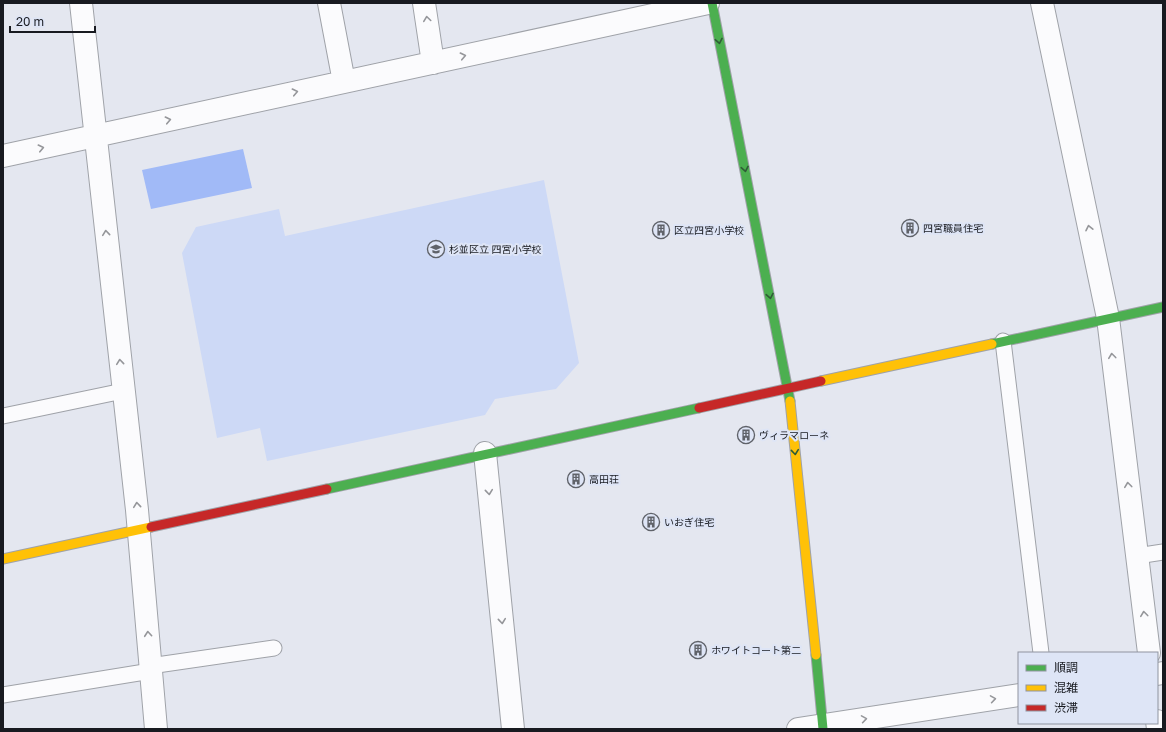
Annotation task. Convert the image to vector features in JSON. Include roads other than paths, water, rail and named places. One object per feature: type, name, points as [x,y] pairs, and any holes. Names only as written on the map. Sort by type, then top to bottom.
[{"type":"street","points":[[80,3],[139,530],[156,729]]},
{"type":"street","points":[[329,3],[344,82]]},
{"type":"street","points":[[424,3],[433,63]]},
{"type":"street","points":[[3,156],[708,3]]},
{"type":"street","points":[[712,3],[789,388],[823,727]]},
{"type":"street","points":[[1042,3],[1108,318],[1149,652]]},
{"type":"street","points":[[3,559],[1163,306]]},
{"type":"street","points":[[485,453],[513,729]]},
{"type":"street","points":[[798,729],[823,727],[1018,695]]},
{"type":"lane","points":[[1002,341],[1041,652]]},
{"type":"lane","points":[[3,416],[123,391]]},
{"type":"lane","points":[[1137,556],[1163,552]]},
{"type":"lane","points":[[3,695],[274,648]]},
{"type":"water","points":[[243,149],[252,188],[151,209],[142,170]]},
{"type":"place","name":"四宮職員住宅","points":[[910,228]]},
{"type":"place","name":"区立四宮小学校","points":[[661,230]]},
{"type":"place","name":"杉並区立 四宮小学校","points":[[436,249]]},
{"type":"place","name":"ヴィラマローネ","points":[[746,435]]},
{"type":"place","name":"高田荘","points":[[576,479]]},
{"type":"place","name":"いおぎ住宅","points":[[651,522]]},
{"type":"place","name":"ホワイトコート第二","points":[[698,650]]}]
